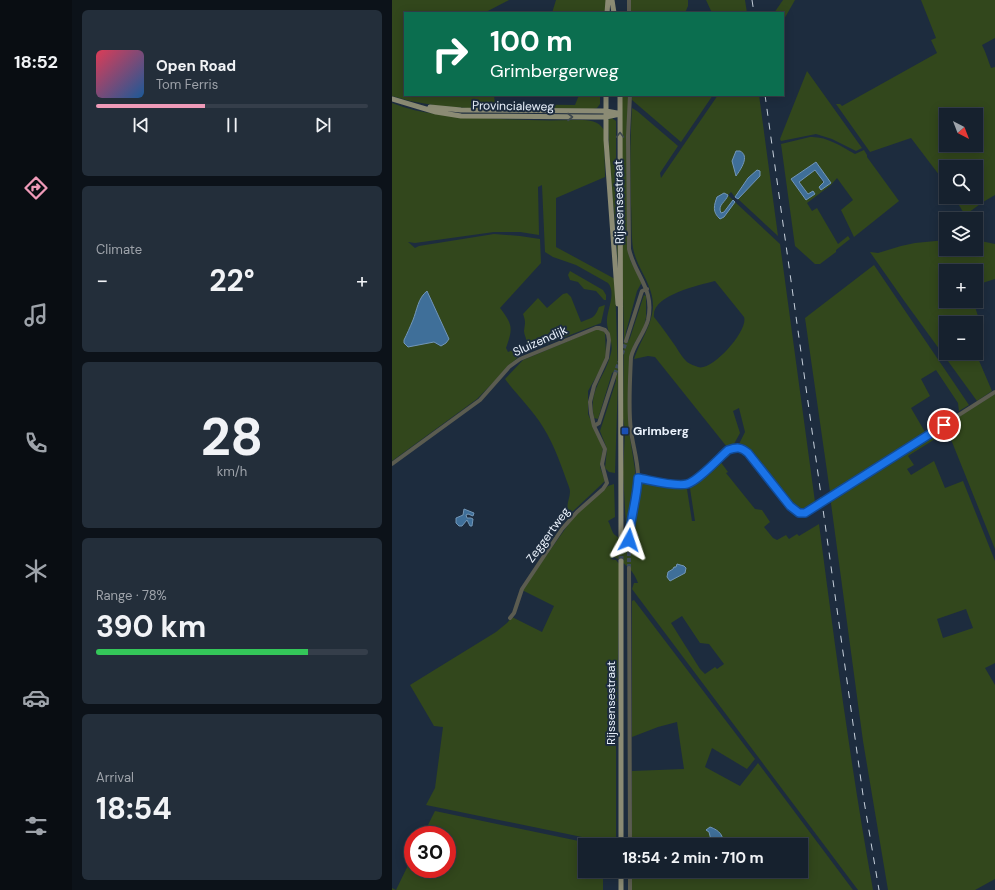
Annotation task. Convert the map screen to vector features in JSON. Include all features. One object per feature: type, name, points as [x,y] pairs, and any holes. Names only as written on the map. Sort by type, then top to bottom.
[{"type":"main road","points":[[608,0],[608,12]]},
{"type":"main road","points":[[612,0],[614,12]]},
{"type":"main road","name":"Rijssensestraat","points":[[606,96],[606,140],[620,314]]},
{"type":"main road","name":"Rijssensestraat","points":[[620,96],[621,538]]},
{"type":"main road","name":"Provincialeweg","points":[[392,99],[436,112],[461,116],[514,117],[606,114]]},
{"type":"main road","points":[[606,114],[620,114]]},
{"type":"main road","name":"Rijssensestraat","points":[[621,561],[621,838]]},
{"type":"main road","points":[[621,878],[621,890]]},
{"type":"street","points":[[629,0],[629,12]]},
{"type":"street","name":"Rijssensestraat","points":[[629,540],[638,478],[630,422],[631,363],[633,351],[643,333],[648,318],[649,306],[647,289],[633,261],[629,249],[628,136],[630,96]]},
{"type":"street","points":[[626,340],[642,291],[647,289]]},
{"type":"street","name":"Sluizendijk","points":[[392,464],[476,404],[486,395],[509,368],[520,359],[599,328],[603,329],[608,334],[609,345],[607,358],[594,386],[591,398],[590,408],[594,426]]},
{"type":"street","points":[[594,426],[599,423],[615,374]]},
{"type":"street","points":[[638,478],[688,484],[695,480],[728,450],[741,448],[748,453],[790,506],[799,513],[805,513],[995,392]]},
{"type":"street","name":"Zeggertweg","points":[[510,618],[514,613],[522,588],[562,529],[572,517],[606,484],[602,464],[605,449],[594,426]]},
{"type":"street","name":"Rijssensestraat","points":[[629,568],[630,838]]},
{"type":"street","points":[[630,878],[630,890]]},
{"type":"green space","points":[[392,0],[509,0],[486,12],[404,12],[404,96],[494,96],[495,104],[575,105],[579,96],[600,96],[600,104],[597,108],[593,109],[499,107],[467,108],[439,106],[392,96]]},
{"type":"green space","points":[[556,0],[606,0],[605,12],[552,12]]},
{"type":"green space","points":[[631,0],[688,0],[688,6],[685,12],[631,12]]},
{"type":"green space","points":[[706,0],[745,0],[747,12],[712,12]]},
{"type":"green space","points":[[783,0],[795,0],[784,19],[784,12],[775,12]]},
{"type":"green space","points":[[921,0],[995,0],[995,38],[982,45],[991,68],[995,67],[995,195],[983,202],[983,160],[939,160],[939,175],[911,138],[870,152],[836,104],[840,104],[842,106],[937,53],[931,40],[936,38]]},
{"type":"green space","points":[[807,71],[862,148],[856,151],[832,139],[816,134],[781,141],[780,139]]},
{"type":"green space","points":[[622,96],[628,96],[628,252],[631,262],[642,282],[637,291],[626,332],[625,341],[627,343],[644,295],[646,296],[646,317],[644,327],[634,344],[629,361],[629,430],[625,431],[623,418],[624,335],[622,260]]},
{"type":"green space","points":[[632,96],[712,96],[681,142],[632,100]]},
{"type":"green space","points":[[717,96],[759,96],[778,236],[738,199],[760,176],[760,170],[748,178],[735,197],[731,192],[728,195],[733,200],[722,214],[720,211],[721,205],[727,198],[717,196],[720,218],[735,202],[780,244],[815,502],[801,510],[792,506],[743,446],[739,444],[745,432],[739,408],[733,411],[740,433],[734,444],[727,447],[655,357],[648,356],[634,359],[648,328],[652,315],[653,299],[635,256],[632,243],[630,169],[632,108],[678,146],[660,173],[661,178]],"holes":[[[715,281],[744,317],[744,323],[735,340],[720,357],[704,367],[698,367],[687,362],[654,317],[655,309],[668,297],[688,288]]]},
{"type":"green space","points":[[392,103],[415,110],[449,116],[518,120],[582,120],[595,122],[604,130],[605,177],[556,198],[556,247],[615,279],[618,380],[615,473],[609,472],[605,468],[607,449],[600,431],[616,381],[615,371],[612,373],[598,419],[594,418],[593,408],[595,391],[612,349],[607,323],[611,300],[610,287],[608,283],[576,265],[553,257],[545,252],[542,185],[538,187],[539,235],[520,232],[494,232],[415,243],[408,242],[415,248],[419,246],[494,234],[540,239],[541,263],[500,308],[509,323],[511,331],[506,348],[508,352],[527,344],[524,333],[525,321],[523,314],[538,298],[547,308],[563,294],[567,293],[571,297],[581,322],[593,317],[599,307],[605,305],[601,323],[521,354],[477,399],[392,461]],"holes":[[[428,292],[449,339],[440,346],[433,342],[408,347],[404,340],[421,298],[425,293]]]},
{"type":"green space","points":[[612,118],[616,121],[616,191],[620,224],[620,305],[616,228],[610,176],[608,120]]},
{"type":"green space","points":[[816,137],[833,142],[855,154],[864,150],[867,157],[899,201],[854,237],[841,210],[853,200],[837,178],[831,185],[807,203],[812,211],[817,208],[838,244],[848,236],[850,239],[820,264],[815,264],[795,246],[781,144]],"holes":[[[816,162],[831,183],[824,184],[815,170],[799,182],[808,194],[813,191],[815,194],[806,200],[791,179]]]},
{"type":"green space","points":[[958,204],[980,204],[969,212],[963,212]]},
{"type":"green space","points":[[939,241],[939,256],[983,256],[983,241],[995,244],[995,279],[983,283],[983,264],[939,264],[939,308],[976,308],[978,316],[939,316],[939,349],[870,252],[878,253],[915,243]]},
{"type":"green space","points":[[874,265],[969,405],[959,411],[958,403],[936,370],[921,379],[930,396],[911,408],[925,432],[830,492],[805,318]]},
{"type":"green space","points":[[570,271],[603,290],[606,295],[606,300],[604,300],[596,291],[584,289],[578,282],[570,280],[568,275]]},
{"type":"green space","points":[[601,329],[605,333],[606,356],[588,391],[588,414],[603,448],[600,467],[605,481],[570,514],[567,507],[570,490],[551,442],[535,415],[505,379],[523,360],[595,330]]},
{"type":"green space","points":[[947,360],[979,360],[992,391],[977,401]]},
{"type":"green space","points":[[995,394],[995,549],[946,427],[947,424]]},
{"type":"green space","points":[[941,428],[943,434],[908,456],[914,465],[907,469],[911,475],[934,461],[945,488],[963,481],[995,561],[995,663],[985,668],[995,685],[995,879],[975,890],[888,890],[863,741],[830,496]],"holes":[[[966,609],[973,628],[943,638],[937,619]]]},
{"type":"green space","points":[[625,431],[629,431],[635,470],[635,491],[626,526],[623,473]]},
{"type":"green space","points":[[717,457],[728,472],[726,473],[755,509],[762,510],[770,522],[764,527],[773,538],[777,540],[786,535],[789,539],[797,534],[799,536],[819,524],[850,753],[873,890],[858,890],[632,589],[634,583],[638,583],[632,571],[614,557],[610,559],[616,560],[620,565],[616,742],[616,838],[587,838],[426,805],[435,788],[443,727],[434,726],[410,685],[496,632],[512,617],[542,632],[554,606],[522,590],[575,515],[608,486],[614,484],[615,517],[608,521],[613,533],[619,538],[633,540],[639,536],[634,528],[643,480],[686,483],[692,521],[695,521],[689,482]],"holes":[[[682,616],[700,643],[709,644],[724,664],[717,669],[715,667],[705,674],[700,669],[671,623]]]},
{"type":"green space","points":[[634,600],[755,759],[747,769],[712,748],[705,767],[740,786],[758,763],[853,890],[632,890],[632,878],[808,878],[808,838],[722,838],[713,827],[709,832],[710,838],[632,838],[632,771],[684,769],[677,722],[658,727],[632,737],[632,601]]},
{"type":"green space","points":[[435,811],[578,841],[578,878],[603,878],[603,890],[396,890],[404,874],[404,878],[456,878],[456,826],[428,826]]},
{"type":"water","points":[[736,151],[743,153],[744,163],[736,176],[732,161]]},
{"type":"water","points":[[816,162],[831,183],[821,190],[819,187],[824,182],[815,170],[799,182],[808,194],[813,191],[815,194],[806,200],[791,179]]},
{"type":"water","points":[[757,170],[760,171],[760,176],[738,199],[735,197],[748,178]]},
{"type":"water","points":[[724,193],[728,195],[720,208],[721,213],[724,212],[733,200],[735,202],[724,217],[720,219],[716,214],[715,206],[717,197]]},
{"type":"water","points":[[427,291],[449,339],[441,346],[434,342],[408,347],[404,343],[404,340],[420,301]]},
{"type":"water","points":[[464,509],[474,513],[473,516],[468,514],[466,515],[467,518],[473,519],[472,526],[470,526],[467,520],[462,526],[459,526],[456,523],[456,518],[463,515]]},
{"type":"water","points":[[677,564],[686,568],[685,573],[670,581],[667,577],[668,572],[676,567]]},
{"type":"water","points":[[710,827],[716,830],[723,838],[710,838],[709,832],[706,830]]},
{"type":"tunnel","points":[[622,354],[626,341]]},
{"type":"tunnel","points":[[615,374],[619,362]]},
{"type":"tunnel","points":[[621,538],[621,561]]},
{"type":"tunnel","points":[[629,540],[629,568]]},
{"type":"railway","points":[[752,0],[754,12]]},
{"type":"railway","points":[[765,96],[863,795],[879,890]]},
{"type":"place","name":"Grimberg","points":[[625,431]]},
{"type":"route","points":[[629,540],[638,478],[688,484],[695,480],[728,450],[741,448],[748,453],[790,506],[799,513],[805,513],[944,425]]}]
